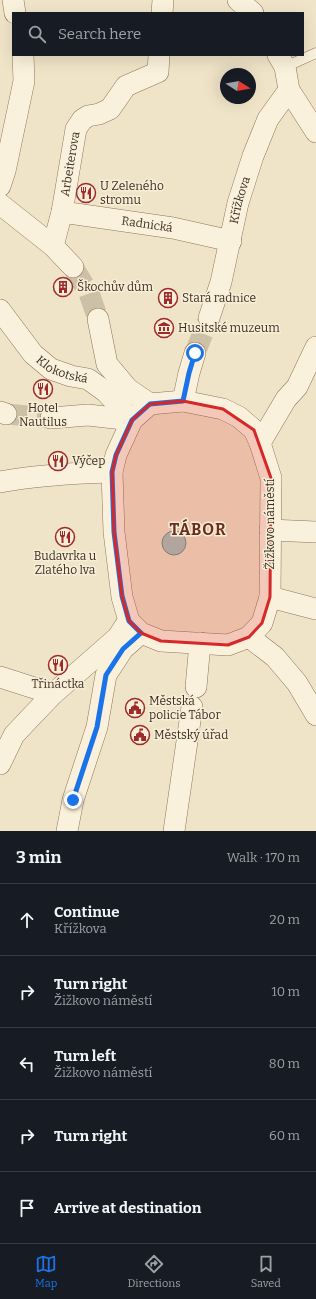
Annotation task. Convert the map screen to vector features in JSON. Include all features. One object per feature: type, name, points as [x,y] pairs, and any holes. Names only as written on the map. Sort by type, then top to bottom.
[{"type":"street","points":[[12,0],[15,12]]},
{"type":"street","points":[[162,12],[163,0]]},
{"type":"street","points":[[0,186],[6,171],[24,81],[23,56]]},
{"type":"street","name":"Arbeiterova","points":[[53,246],[62,212],[76,130],[82,120],[88,116],[99,114],[110,109],[126,86],[158,72],[159,56]]},
{"type":"street","points":[[281,61],[289,90],[316,132]]},
{"type":"street","name":"Křížkova","points":[[209,318],[221,282],[238,204],[253,156],[268,119],[289,90]]},
{"type":"street","points":[[0,204],[53,246],[73,267]]},
{"type":"street","name":"Radnická","points":[[62,212],[174,228],[231,241]]},
{"type":"street","name":"Klokotská","points":[[0,310],[33,354],[52,369],[71,376],[88,379],[106,392],[132,420]]},
{"type":"street","points":[[98,319],[107,364],[128,389],[150,404],[132,420],[116,455],[112,472],[114,532],[122,596],[135,627]]},
{"type":"street","points":[[183,401],[195,353]]},
{"type":"street","points":[[260,443],[286,399],[314,359]]},
{"type":"street","name":"Žižkovo náměstí","points":[[135,627],[161,641],[228,646],[249,637],[262,623],[270,598],[271,478],[260,443],[254,430],[238,417],[223,410],[183,401],[150,404]]},
{"type":"street","points":[[51,418],[88,416],[132,420]]},
{"type":"street","points":[[0,482],[112,472]]},
{"type":"street","points":[[270,530],[316,532]]},
{"type":"street","points":[[270,598],[316,609]]},
{"type":"street","points":[[0,764],[14,735],[53,694],[118,637],[135,627]]},
{"type":"street","points":[[67,831],[73,800],[97,727],[106,675],[135,627]]},
{"type":"street","points":[[249,637],[275,657],[297,683],[316,715]]},
{"type":"street","points":[[196,687],[200,644]]},
{"type":"street","points":[[0,677],[53,694]]},
{"type":"street","points":[[174,831],[192,707]]},
{"type":"lane","points":[[304,56],[316,53]]},
{"type":"lane","points":[[281,61],[303,56]]},
{"type":"highlighted area","points":[[183,401],[223,409],[254,430],[271,478],[270,597],[262,623],[249,637],[228,645],[161,641],[141,633],[129,621],[122,597],[114,532],[112,472],[116,455],[132,420],[150,404]]},
{"type":"water","points":[[174,531],[179,532],[185,538],[185,548],[179,554],[174,555],[169,554],[163,548],[162,543],[163,538],[169,532]]},
{"type":"tunnel","points":[[73,267],[89,293],[98,319]]},
{"type":"tunnel","points":[[195,353],[209,318]]},
{"type":"tunnel","points":[[6,414],[51,418]]},
{"type":"place","name":"U Zeleného stromu","points":[[86,193]]},
{"type":"place","name":"Škochův dům","points":[[63,287]]},
{"type":"place","name":"Stará radnice","points":[[168,298]]},
{"type":"place","name":"Husitské muzeum","points":[[164,328]]},
{"type":"place","name":"Hotel Nautilus","points":[[43,389]]},
{"type":"place","name":"Výčep","points":[[58,461]]},
{"type":"place","name":"Budavrka u Zlatého lva","points":[[65,537]]},
{"type":"place","name":"Třináctka","points":[[58,665]]},
{"type":"place","name":"Městská policie Tábor","points":[[135,708]]},
{"type":"place","name":"Městský úřad","points":[[140,735]]},
{"type":"district","name":"TÁBOR","points":[[198,529]]},
{"type":"route","points":[[73,800],[97,727],[106,675],[123,649],[141,633],[129,621],[122,596],[114,532],[112,472],[116,455],[132,420],[150,404],[183,401],[195,353]]}]
